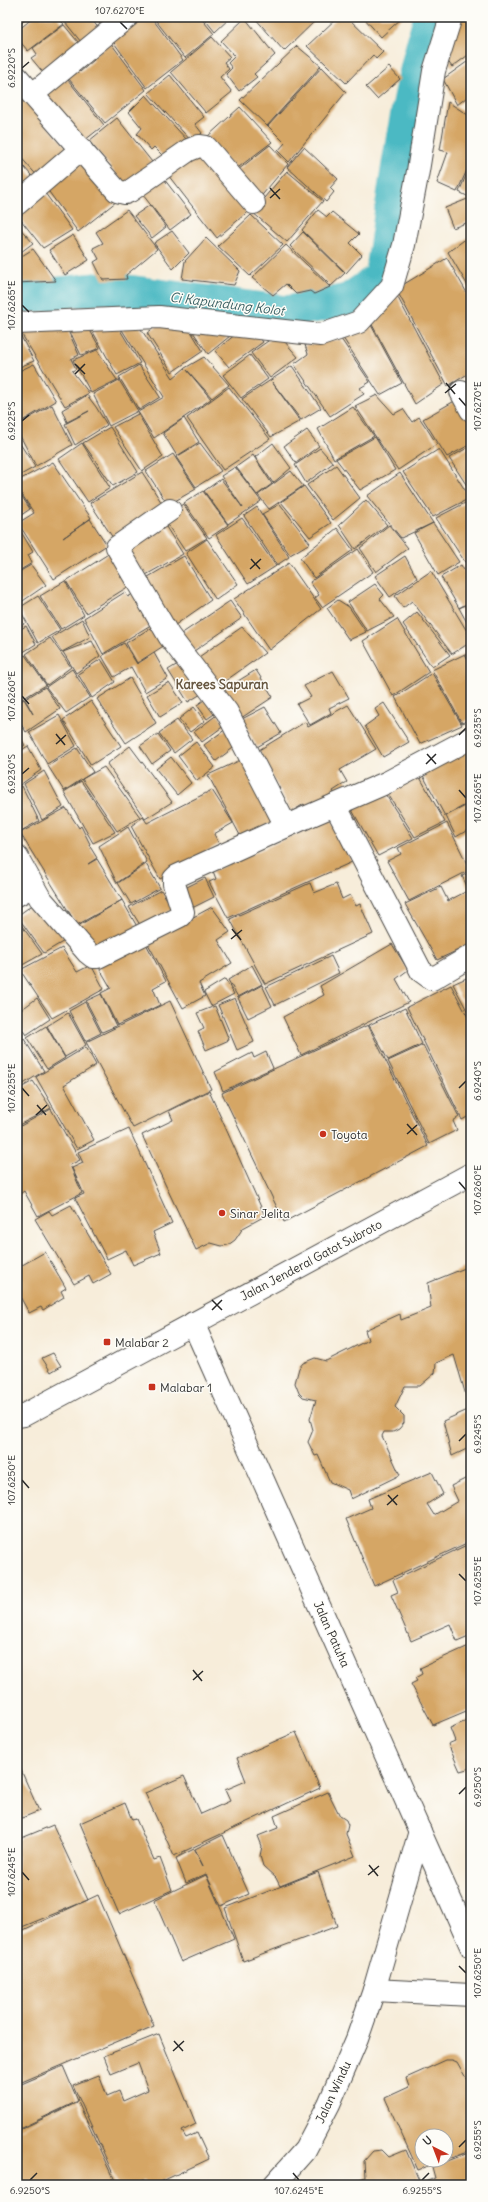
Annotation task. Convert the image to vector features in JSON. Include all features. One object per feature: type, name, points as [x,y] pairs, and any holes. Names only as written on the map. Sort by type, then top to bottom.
[{"type":"street","points":[[34,94],[127,17]]},
{"type":"street","points":[[17,323],[159,317],[322,335],[358,322],[392,286],[408,223],[434,71],[450,17]]},
{"type":"street","points":[[17,77],[34,94],[117,190],[125,193],[189,150],[206,146],[254,203]]},
{"type":"street","points":[[17,204],[81,148]]},
{"type":"street","points":[[170,510],[117,547],[170,636],[227,712],[286,826]]},
{"type":"street","points":[[17,857],[25,890],[53,914],[88,954],[92,957],[98,957],[180,916],[183,912],[174,884],[174,879],[177,876],[286,826],[388,782],[471,738]]},
{"type":"street","points":[[335,805],[421,971],[432,979],[471,956]]},
{"type":"street","name":"Jalan Jenderal Gatot Subroto","points":[[19,1419],[471,1174]]},
{"type":"street","name":"Jalan Patuha","points":[[194,1324],[471,1946]]},
{"type":"street","name":"Jalan Windu","points":[[274,2185],[305,2150],[328,2104],[357,2039],[374,1990],[420,1831]]},
{"type":"street","points":[[374,1990],[471,1995]]},
{"type":"building","points":[[17,17],[29,17],[18,25]]},
{"type":"building","points":[[34,17],[57,17],[64,24],[28,51],[17,38],[17,31]]},
{"type":"building","points":[[72,17],[90,17],[102,33],[85,47],[65,22]]},
{"type":"building","points":[[95,17],[124,17],[106,31]]},
{"type":"building","points":[[133,17],[151,17],[183,60],[147,88],[109,36]]},
{"type":"building","points":[[153,17],[200,17],[214,34],[185,58]]},
{"type":"building","points":[[203,17],[231,17],[215,32]]},
{"type":"building","points":[[254,17],[319,17],[284,51]]},
{"type":"building","points":[[338,17],[347,17],[383,52],[376,59],[373,55],[346,83],[307,46]]},
{"type":"building","points":[[363,17],[403,17],[381,37]]},
{"type":"building","points":[[458,17],[466,17],[471,25],[471,53],[452,67],[447,60]]},
{"type":"building","points":[[245,18],[275,55],[254,74],[257,77],[239,91],[226,74],[232,68],[228,63],[235,56],[221,41]]},
{"type":"building","points":[[64,25],[83,48],[46,76],[31,58],[37,54],[33,48]]},
{"type":"building","points":[[212,37],[230,57],[224,62],[229,69],[220,77],[232,92],[206,113],[171,72]]},
{"type":"building","points":[[110,42],[146,90],[105,123],[64,73],[75,65],[80,72],[94,60],[92,57]]},
{"type":"building","points":[[297,46],[321,66],[267,126],[240,100]]},
{"type":"building","points":[[471,59],[471,94],[457,105],[443,79]]},
{"type":"building","points":[[322,67],[346,92],[289,162],[278,151],[285,143],[268,126]]},
{"type":"building","points":[[389,67],[400,79],[377,99],[366,87]]},
{"type":"building","points":[[64,75],[104,125],[80,144],[42,93]]},
{"type":"building","points":[[170,75],[204,117],[195,124],[202,133],[192,142],[148,93]]},
{"type":"building","points":[[146,95],[187,140],[166,159],[154,147],[151,150],[137,134],[142,128],[129,112]]},
{"type":"building","points":[[23,98],[70,151],[41,180],[17,153],[17,104]]},
{"type":"building","points":[[448,102],[471,117],[471,161],[457,192],[437,183],[448,152],[440,150]]},
{"type":"building","points":[[240,107],[272,142],[235,170],[207,137]]},
{"type":"building","points":[[117,118],[152,162],[125,185],[89,141]]},
{"type":"building","points":[[270,145],[288,164],[258,200],[234,173]]},
{"type":"building","points":[[304,147],[338,179],[330,188],[334,192],[326,202],[287,167]]},
{"type":"building","points":[[199,149],[251,209],[217,238],[168,175]]},
{"type":"building","points":[[83,154],[117,201],[78,232],[44,185]]},
{"type":"building","points":[[17,159],[38,183],[23,196],[17,189]]},
{"type":"building","points":[[471,164],[471,198],[459,192]]},
{"type":"building","points":[[287,171],[323,201],[287,242],[252,212]]},
{"type":"building","points":[[164,179],[191,214],[170,230],[143,195]]},
{"type":"building","points":[[45,193],[72,230],[43,248],[17,215]]},
{"type":"building","points":[[470,198],[471,221],[453,228],[445,208]]},
{"type":"building","points":[[150,205],[166,227],[152,238],[134,216]]},
{"type":"building","points":[[127,210],[157,249],[126,275],[127,279],[103,280],[94,262],[99,259],[93,248],[103,243],[96,232]]},
{"type":"building","points":[[318,210],[327,217],[332,212],[359,234],[350,243],[362,255],[346,273],[302,230]]},
{"type":"building","points":[[251,215],[283,245],[250,276],[218,246]]},
{"type":"building","points":[[17,225],[33,243],[17,255]]},
{"type":"building","points":[[172,231],[189,253],[173,269],[154,243]]},
{"type":"building","points":[[303,232],[345,273],[331,286],[290,246]]},
{"type":"building","points":[[73,235],[89,260],[65,275],[49,250]]},
{"type":"building","points":[[471,235],[471,291],[448,252]]},
{"type":"building","points":[[206,238],[240,271],[234,285],[182,279],[185,261]]},
{"type":"building","points":[[286,245],[330,287],[314,294],[310,291],[296,294],[286,284],[273,295],[252,278]]},
{"type":"building","points":[[33,249],[56,281],[17,283],[17,259]]},
{"type":"building","points":[[447,258],[471,300],[471,372],[448,386],[396,289]]},
{"type":"building","points":[[397,296],[444,384],[415,404],[370,321]]},
{"type":"building","points":[[137,323],[173,378],[185,368],[204,357],[229,385],[212,398],[187,370],[211,399],[154,438],[138,412],[164,397],[119,325]]},
{"type":"building","points":[[370,323],[402,383],[380,395],[343,338]]},
{"type":"building","points":[[65,324],[79,355],[71,359],[76,369],[72,371],[89,393],[65,406],[18,328]]},
{"type":"building","points":[[67,325],[87,325],[100,348],[81,355]]},
{"type":"building","points":[[89,325],[117,325],[140,363],[117,375]]},
{"type":"building","points":[[158,325],[187,325],[203,351],[172,372],[147,333]]},
{"type":"building","points":[[219,325],[230,336],[208,354],[191,329]]},
{"type":"building","points":[[17,329],[34,361],[17,368]]},
{"type":"building","points":[[241,330],[257,334],[263,342],[229,367],[215,351]]},
{"type":"building","points":[[278,334],[298,357],[270,378],[251,353]]},
{"type":"building","points":[[341,339],[370,382],[360,388],[364,394],[330,416],[294,364],[308,354],[305,345]]},
{"type":"building","points":[[97,350],[117,380],[91,393],[73,360]]},
{"type":"building","points":[[250,355],[268,379],[241,398],[223,375]]},
{"type":"building","points":[[34,364],[56,401],[17,424],[17,372]]},
{"type":"building","points":[[139,365],[160,397],[139,410],[119,377]]},
{"type":"building","points":[[292,366],[321,408],[301,420],[272,382],[300,421],[271,437],[242,399]]},
{"type":"building","points":[[119,380],[138,411],[109,426],[93,394]]},
{"type":"building","points":[[229,387],[270,439],[223,470],[187,418]]},
{"type":"building","points":[[87,395],[107,425],[75,445],[65,424],[89,411],[67,422],[62,410]]},
{"type":"building","points":[[377,395],[394,414],[403,409],[412,422],[419,417],[437,444],[398,470],[355,406]]},
{"type":"building","points":[[458,399],[471,423],[471,444],[447,457],[423,419]]},
{"type":"building","points":[[52,405],[72,445],[36,466],[17,430],[17,425]]},
{"type":"building","points":[[353,407],[374,436],[334,459],[318,429]]},
{"type":"building","points":[[138,414],[163,457],[142,471],[113,427]]},
{"type":"building","points":[[184,418],[199,442],[177,456],[163,433]]},
{"type":"building","points":[[110,427],[138,472],[113,486],[83,443]]},
{"type":"building","points":[[307,430],[319,446],[296,463],[284,446]]},
{"type":"building","points":[[375,437],[395,470],[360,490],[336,459]]},
{"type":"building","points":[[17,439],[35,467],[17,477]]},
{"type":"building","points":[[82,443],[110,488],[88,502],[59,459]]},
{"type":"building","points":[[200,443],[221,471],[196,487],[176,457]]},
{"type":"building","points":[[273,443],[291,468],[273,483],[255,457]]},
{"type":"building","points":[[471,446],[471,492],[449,458]]},
{"type":"building","points":[[320,448],[333,463],[306,483],[295,465]]},
{"type":"building","points":[[439,449],[470,498],[433,517],[403,472]]},
{"type":"building","points":[[173,454],[196,489],[168,505],[146,471]]},
{"type":"building","points":[[253,455],[272,484],[257,495],[236,467]]},
{"type":"building","points":[[53,462],[91,518],[63,538],[90,519],[107,545],[54,579],[18,523],[34,513],[17,487],[17,481]]},
{"type":"building","points":[[336,465],[360,498],[333,520],[307,485]]},
{"type":"building","points":[[235,467],[261,501],[228,524],[204,491],[221,479],[243,508],[221,476]]},
{"type":"building","points":[[291,471],[303,486],[269,509],[258,495]]},
{"type":"building","points":[[142,472],[165,508],[115,541],[90,503]]},
{"type":"building","points":[[400,473],[433,523],[401,538],[367,496]]},
{"type":"building","points":[[304,486],[331,523],[310,537],[281,502]]},
{"type":"building","points":[[17,489],[30,509],[17,518]]},
{"type":"building","points":[[203,491],[228,525],[209,538],[184,503]]},
{"type":"building","points":[[366,500],[387,525],[355,549],[339,525]]},
{"type":"building","points":[[471,500],[471,559],[465,562],[436,518]]},
{"type":"building","points":[[183,504],[207,538],[185,551],[163,518]]},
{"type":"building","points":[[280,504],[310,543],[290,555],[262,514]]},
{"type":"building","points":[[257,507],[289,557],[277,565],[244,516]]},
{"type":"building","points":[[242,518],[276,566],[248,584],[216,535]]},
{"type":"building","points":[[161,519],[183,554],[144,576],[121,546]]},
{"type":"building","points":[[433,523],[459,562],[438,575],[414,533]]},
{"type":"building","points":[[17,525],[33,552],[28,555],[32,563],[17,572]]},
{"type":"building","points":[[389,525],[408,548],[376,572],[360,548]]},
{"type":"building","points":[[337,528],[353,550],[314,578],[300,558]]},
{"type":"building","points":[[207,539],[238,584],[216,600],[186,553]]},
{"type":"building","points":[[358,549],[373,572],[322,607],[315,598],[319,595],[310,582]]},
{"type":"building","points":[[113,551],[134,583],[86,613],[66,581]]},
{"type":"building","points":[[184,556],[211,600],[168,630],[143,580]]},
{"type":"building","points":[[405,556],[417,578],[390,597],[375,576]]},
{"type":"building","points":[[289,563],[321,609],[269,650],[234,599]]},
{"type":"building","points":[[31,565],[46,585],[17,605],[17,573]]},
{"type":"building","points":[[461,565],[471,582],[471,601],[459,608],[441,577]]},
{"type":"building","points":[[431,571],[471,638],[471,642],[452,654],[412,601],[403,608],[395,596]]},
{"type":"building","points":[[65,581],[84,615],[61,629],[40,596]]},
{"type":"building","points":[[375,584],[384,595],[380,599],[394,617],[367,631],[348,602]]},
{"type":"building","points":[[125,592],[128,597],[134,593],[154,623],[103,654],[84,618]]},
{"type":"building","points":[[38,596],[60,630],[38,643],[19,608]]},
{"type":"building","points":[[338,600],[349,607],[366,632],[349,640],[327,608]]},
{"type":"building","points":[[230,601],[242,618],[194,651],[181,634]]},
{"type":"building","points":[[471,603],[471,630],[459,608]]},
{"type":"building","points":[[417,612],[450,655],[432,667],[403,624]]},
{"type":"building","points":[[17,613],[24,624],[17,629]]},
{"type":"building","points":[[82,619],[90,637],[62,652],[52,637]]},
{"type":"building","points":[[397,619],[429,672],[393,696],[363,641]]},
{"type":"building","points":[[157,624],[168,643],[137,663],[126,643]]},
{"type":"building","points":[[26,626],[36,644],[17,656],[17,631]]},
{"type":"building","points":[[242,627],[265,653],[218,686],[196,659]]},
{"type":"building","points":[[50,638],[71,667],[47,685],[26,654]]},
{"type":"building","points":[[92,641],[100,656],[76,673],[63,652]]},
{"type":"building","points":[[124,643],[137,664],[154,653],[168,678],[145,692],[131,667],[114,677],[102,656]]},
{"type":"building","points":[[465,654],[471,665],[471,719],[462,723],[432,670]]},
{"type":"building","points":[[25,655],[46,685],[17,702],[17,660]]},
{"type":"building","points":[[101,659],[115,682],[92,698],[78,674]]},
{"type":"building","points":[[186,659],[206,691],[188,702],[168,670]]},
{"type":"building","points":[[72,669],[90,697],[66,713],[46,687]]},
{"type":"building","points":[[256,670],[273,697],[238,720],[220,692]]},
{"type":"building","points":[[333,671],[349,698],[329,708],[331,713],[310,725],[297,704],[311,697],[304,686]]},
{"type":"building","points":[[432,673],[462,725],[420,744],[395,697]]},
{"type":"building","points":[[130,678],[156,723],[126,743],[97,699]]},
{"type":"building","points":[[169,682],[183,703],[160,717],[147,695]]},
{"type":"building","points":[[45,687],[60,709],[26,732],[17,718],[17,703],[24,699],[33,714],[25,699]]},
{"type":"building","points":[[211,695],[220,710],[207,719],[197,705]]},
{"type":"building","points":[[91,701],[121,746],[91,765],[63,720]]},
{"type":"building","points":[[384,703],[409,742],[383,757],[365,726],[379,716],[375,709]]},
{"type":"building","points":[[348,705],[376,749],[340,770],[347,782],[333,791],[335,795],[308,811],[304,804],[291,812],[259,750],[305,722],[308,727]]},
{"type":"building","points":[[194,707],[205,721],[190,732],[179,719]]},
{"type":"building","points":[[265,707],[281,733],[257,747],[242,719]]},
{"type":"building","points":[[218,714],[225,725],[202,742],[194,732]]},
{"type":"building","points":[[59,715],[76,746],[47,764],[29,732]]},
{"type":"building","points":[[177,720],[192,739],[174,753],[159,733]]},
{"type":"building","points":[[226,729],[237,745],[216,761],[204,745]]},
{"type":"building","points":[[17,733],[25,745],[17,750]]},
{"type":"building","points":[[158,734],[170,751],[152,764],[140,746]]},
{"type":"building","points":[[196,742],[215,767],[197,781],[178,756]]},
{"type":"building","points":[[471,742],[471,802],[445,816],[420,770]]},
{"type":"building","points":[[28,746],[41,770],[17,787],[17,753]]},
{"type":"building","points":[[130,746],[172,802],[145,819],[107,764]]},
{"type":"building","points":[[77,748],[93,772],[64,791],[48,766]]},
{"type":"building","points":[[171,757],[191,783],[177,795],[156,769]]},
{"type":"building","points":[[245,758],[276,821],[242,839],[208,775]]},
{"type":"building","points":[[104,767],[140,817],[117,831],[82,779]]},
{"type":"building","points":[[44,771],[63,807],[42,820],[24,784]]},
{"type":"building","points":[[417,772],[445,822],[415,837],[386,791]]},
{"type":"building","points":[[81,781],[115,832],[93,843],[64,792]]},
{"type":"building","points":[[22,786],[39,821],[19,832],[17,828],[17,789]]},
{"type":"building","points":[[212,790],[233,823],[214,834],[219,844],[160,879],[131,826],[143,817],[147,823]]},
{"type":"building","points":[[384,792],[413,838],[378,856],[352,810]]},
{"type":"building","points":[[471,803],[471,828],[456,837],[446,816]]},
{"type":"building","points":[[66,808],[79,828],[81,826],[90,844],[89,845],[97,858],[88,864],[97,859],[122,900],[77,925],[20,833]]},
{"type":"building","points":[[330,819],[352,862],[228,918],[209,882],[216,879],[213,871]]},
{"type":"building","points":[[447,823],[470,870],[409,901],[387,861],[401,854],[398,848]]},
{"type":"building","points":[[128,827],[147,862],[117,883],[99,846]]},
{"type":"building","points":[[146,864],[160,888],[131,904],[118,883]]},
{"type":"building","points":[[471,872],[471,944],[437,960],[405,904],[441,887],[448,901],[469,890],[462,876]]},
{"type":"building","points":[[205,878],[214,897],[184,912],[183,889]]},
{"type":"building","points":[[310,883],[314,893],[336,884],[342,899],[350,895],[356,906],[360,904],[373,934],[265,984],[230,919]]},
{"type":"building","points":[[161,890],[173,909],[142,928],[129,907]]},
{"type":"building","points":[[122,900],[139,930],[93,950],[78,926]]},
{"type":"building","points":[[38,901],[66,940],[44,953],[17,916]]},
{"type":"building","points":[[212,907],[230,932],[218,940],[232,963],[199,983],[205,996],[183,1008],[147,942]]},
{"type":"building","points":[[17,919],[42,954],[17,968]]},
{"type":"building","points":[[145,942],[166,981],[153,988],[160,1005],[117,1025],[101,993],[111,988],[97,964]]},
{"type":"building","points":[[392,944],[408,970],[396,979],[409,1002],[301,1055],[283,1017],[324,995],[320,986]]},
{"type":"building","points":[[62,948],[77,972],[91,965],[104,989],[52,1018],[20,970]]},
{"type":"building","points":[[331,956],[339,973],[275,1005],[266,987]]},
{"type":"building","points":[[252,965],[262,984],[238,997],[228,980]]},
{"type":"building","points":[[471,976],[471,1018],[453,984]]},
{"type":"building","points":[[225,979],[234,994],[211,1006],[204,992]]},
{"type":"building","points":[[262,985],[272,1006],[248,1018],[238,998]]},
{"type":"building","points":[[451,985],[471,1023],[471,1115],[462,1120],[407,1007]]},
{"type":"building","points":[[101,994],[116,1026],[102,1032],[86,1001]]},
{"type":"building","points":[[37,998],[50,1019],[26,1035],[17,1022],[17,1013]]},
{"type":"building","points":[[235,998],[254,1042],[237,1050],[218,1005]]},
{"type":"building","points":[[170,1001],[211,1089],[133,1128],[86,1042]]},
{"type":"building","points":[[85,1002],[101,1033],[85,1041],[69,1011]]},
{"type":"building","points":[[215,1006],[229,1040],[206,1050],[198,1031],[204,1028],[197,1013]]},
{"type":"building","points":[[405,1008],[422,1044],[388,1060],[369,1025]]},
{"type":"building","points":[[68,1013],[86,1045],[65,1057],[47,1026]]},
{"type":"building","points":[[368,1025],[428,1146],[284,1222],[222,1093]]},
{"type":"building","points":[[46,1026],[65,1058],[47,1069],[27,1038]]},
{"type":"building","points":[[24,1039],[44,1071],[17,1088],[17,1044]]},
{"type":"building","points":[[423,1045],[459,1117],[453,1121],[457,1130],[429,1144],[388,1061]]},
{"type":"building","points":[[86,1047],[96,1065],[64,1085],[94,1140],[77,1149],[36,1077]]},
{"type":"building","points":[[266,1052],[273,1068],[223,1091],[215,1072],[252,1053],[254,1058]]},
{"type":"building","points":[[33,1081],[51,1108],[17,1126],[17,1090]]},
{"type":"building","points":[[209,1091],[265,1216],[243,1228],[235,1240],[228,1245],[222,1246],[211,1243],[196,1250],[142,1135],[173,1120],[169,1111]]},
{"type":"building","points":[[51,1109],[80,1160],[70,1165],[82,1193],[38,1216],[24,1191],[17,1196],[17,1128]]},
{"type":"building","points":[[129,1129],[172,1223],[153,1232],[161,1253],[133,1265],[126,1250],[107,1259],[75,1198],[84,1194],[72,1168],[83,1163],[78,1152]]},
{"type":"building","points":[[71,1205],[111,1274],[93,1284],[89,1276],[74,1284],[35,1219],[49,1211],[52,1215]]},
{"type":"building","points":[[45,1252],[66,1288],[61,1291],[64,1297],[43,1310],[41,1307],[29,1313],[17,1291],[17,1268]]},
{"type":"building","points":[[465,1268],[471,1290],[471,1447],[452,1456],[443,1421],[470,1409],[454,1355],[436,1363],[435,1373],[420,1386],[405,1386],[395,1407],[404,1416],[404,1423],[399,1429],[393,1432],[384,1432],[382,1436],[400,1475],[351,1499],[348,1490],[330,1482],[318,1455],[315,1456],[308,1442],[313,1430],[310,1419],[316,1400],[303,1397],[299,1393],[295,1383],[299,1368],[303,1363],[315,1358],[326,1361],[368,1340],[365,1330],[400,1314],[401,1320],[431,1308],[428,1283]]},
{"type":"building","points":[[53,1353],[61,1366],[51,1372],[42,1358]]},
{"type":"building","points":[[432,1472],[443,1494],[427,1504],[434,1515],[458,1501],[451,1486],[471,1476],[471,1541],[374,1586],[346,1519],[371,1508],[368,1499]]},
{"type":"building","points":[[471,1543],[471,1635],[457,1641],[450,1624],[411,1641],[391,1595],[398,1592],[393,1580]]},
{"type":"building","points":[[471,1645],[471,1709],[433,1725],[411,1684],[417,1681],[415,1678],[422,1674],[420,1668]]},
{"type":"building","points":[[471,1719],[471,1768],[460,1771],[448,1744],[455,1741],[450,1728]]},
{"type":"building","points":[[296,1732],[320,1788],[174,1856],[145,1793],[184,1776],[201,1814],[230,1801],[225,1790],[246,1781],[237,1758]]},
{"type":"building","points":[[17,1761],[39,1811],[17,1820]]},
{"type":"building","points":[[328,1792],[340,1816],[346,1820],[348,1825],[346,1834],[355,1856],[280,1886],[276,1878],[263,1866],[260,1856],[262,1846],[258,1836],[278,1828],[274,1816]]},
{"type":"building","points":[[125,1803],[132,1820],[136,1819],[154,1860],[160,1858],[172,1890],[119,1914],[80,1823]]},
{"type":"building","points":[[53,1825],[88,1900],[17,1929],[17,1840]]},
{"type":"building","points":[[223,1835],[249,1894],[221,1906],[206,1874],[186,1883],[176,1858],[194,1849],[203,1866],[195,1849]]},
{"type":"building","points":[[318,1872],[337,1926],[243,1961],[225,1908]]},
{"type":"building","points":[[206,1875],[234,1939],[181,1962],[154,1900]]},
{"type":"building","points":[[98,1895],[154,2026],[17,2084],[17,1933]]},
{"type":"building","points":[[159,2034],[196,2124],[182,2131],[186,2138],[197,2133],[209,2159],[154,2185],[147,2185],[144,2180],[134,2185],[118,2185],[73,2085],[99,2075],[107,2096],[119,2091],[123,2101],[148,2090],[138,2063],[111,2074],[104,2056]]},
{"type":"building","points":[[446,2060],[457,2062],[471,2087],[471,2150],[454,2156],[454,2128],[414,2128],[414,2161],[385,2098],[409,2087],[406,2078]]},
{"type":"building","points":[[63,2066],[78,2101],[17,2130],[17,2086]]},
{"type":"building","points":[[78,2102],[116,2185],[17,2185],[17,2131]]},
{"type":"building","points":[[382,2150],[389,2157],[406,2150],[421,2185],[348,2185],[365,2177],[364,2161],[373,2151]]},
{"type":"building","points":[[471,2152],[471,2185],[426,2185],[425,2182],[435,2178],[432,2168],[454,2168],[454,2159]]},
{"type":"waterway","name":"Ci Kapundung Kolot","points":[[17,298],[105,288],[287,312],[348,300],[381,277],[407,113],[421,49],[430,17]]},
{"type":"place","name":"Toyota","points":[[323,1134]]},
{"type":"place","name":"Sinar Jelita","points":[[222,1213]]},
{"type":"place","name":"Malabar 2","points":[[107,1342]]},
{"type":"place","name":"Malabar 1","points":[[152,1387]]},
{"type":"district","name":"Karees Sapuran","points":[[222,684]]}]
